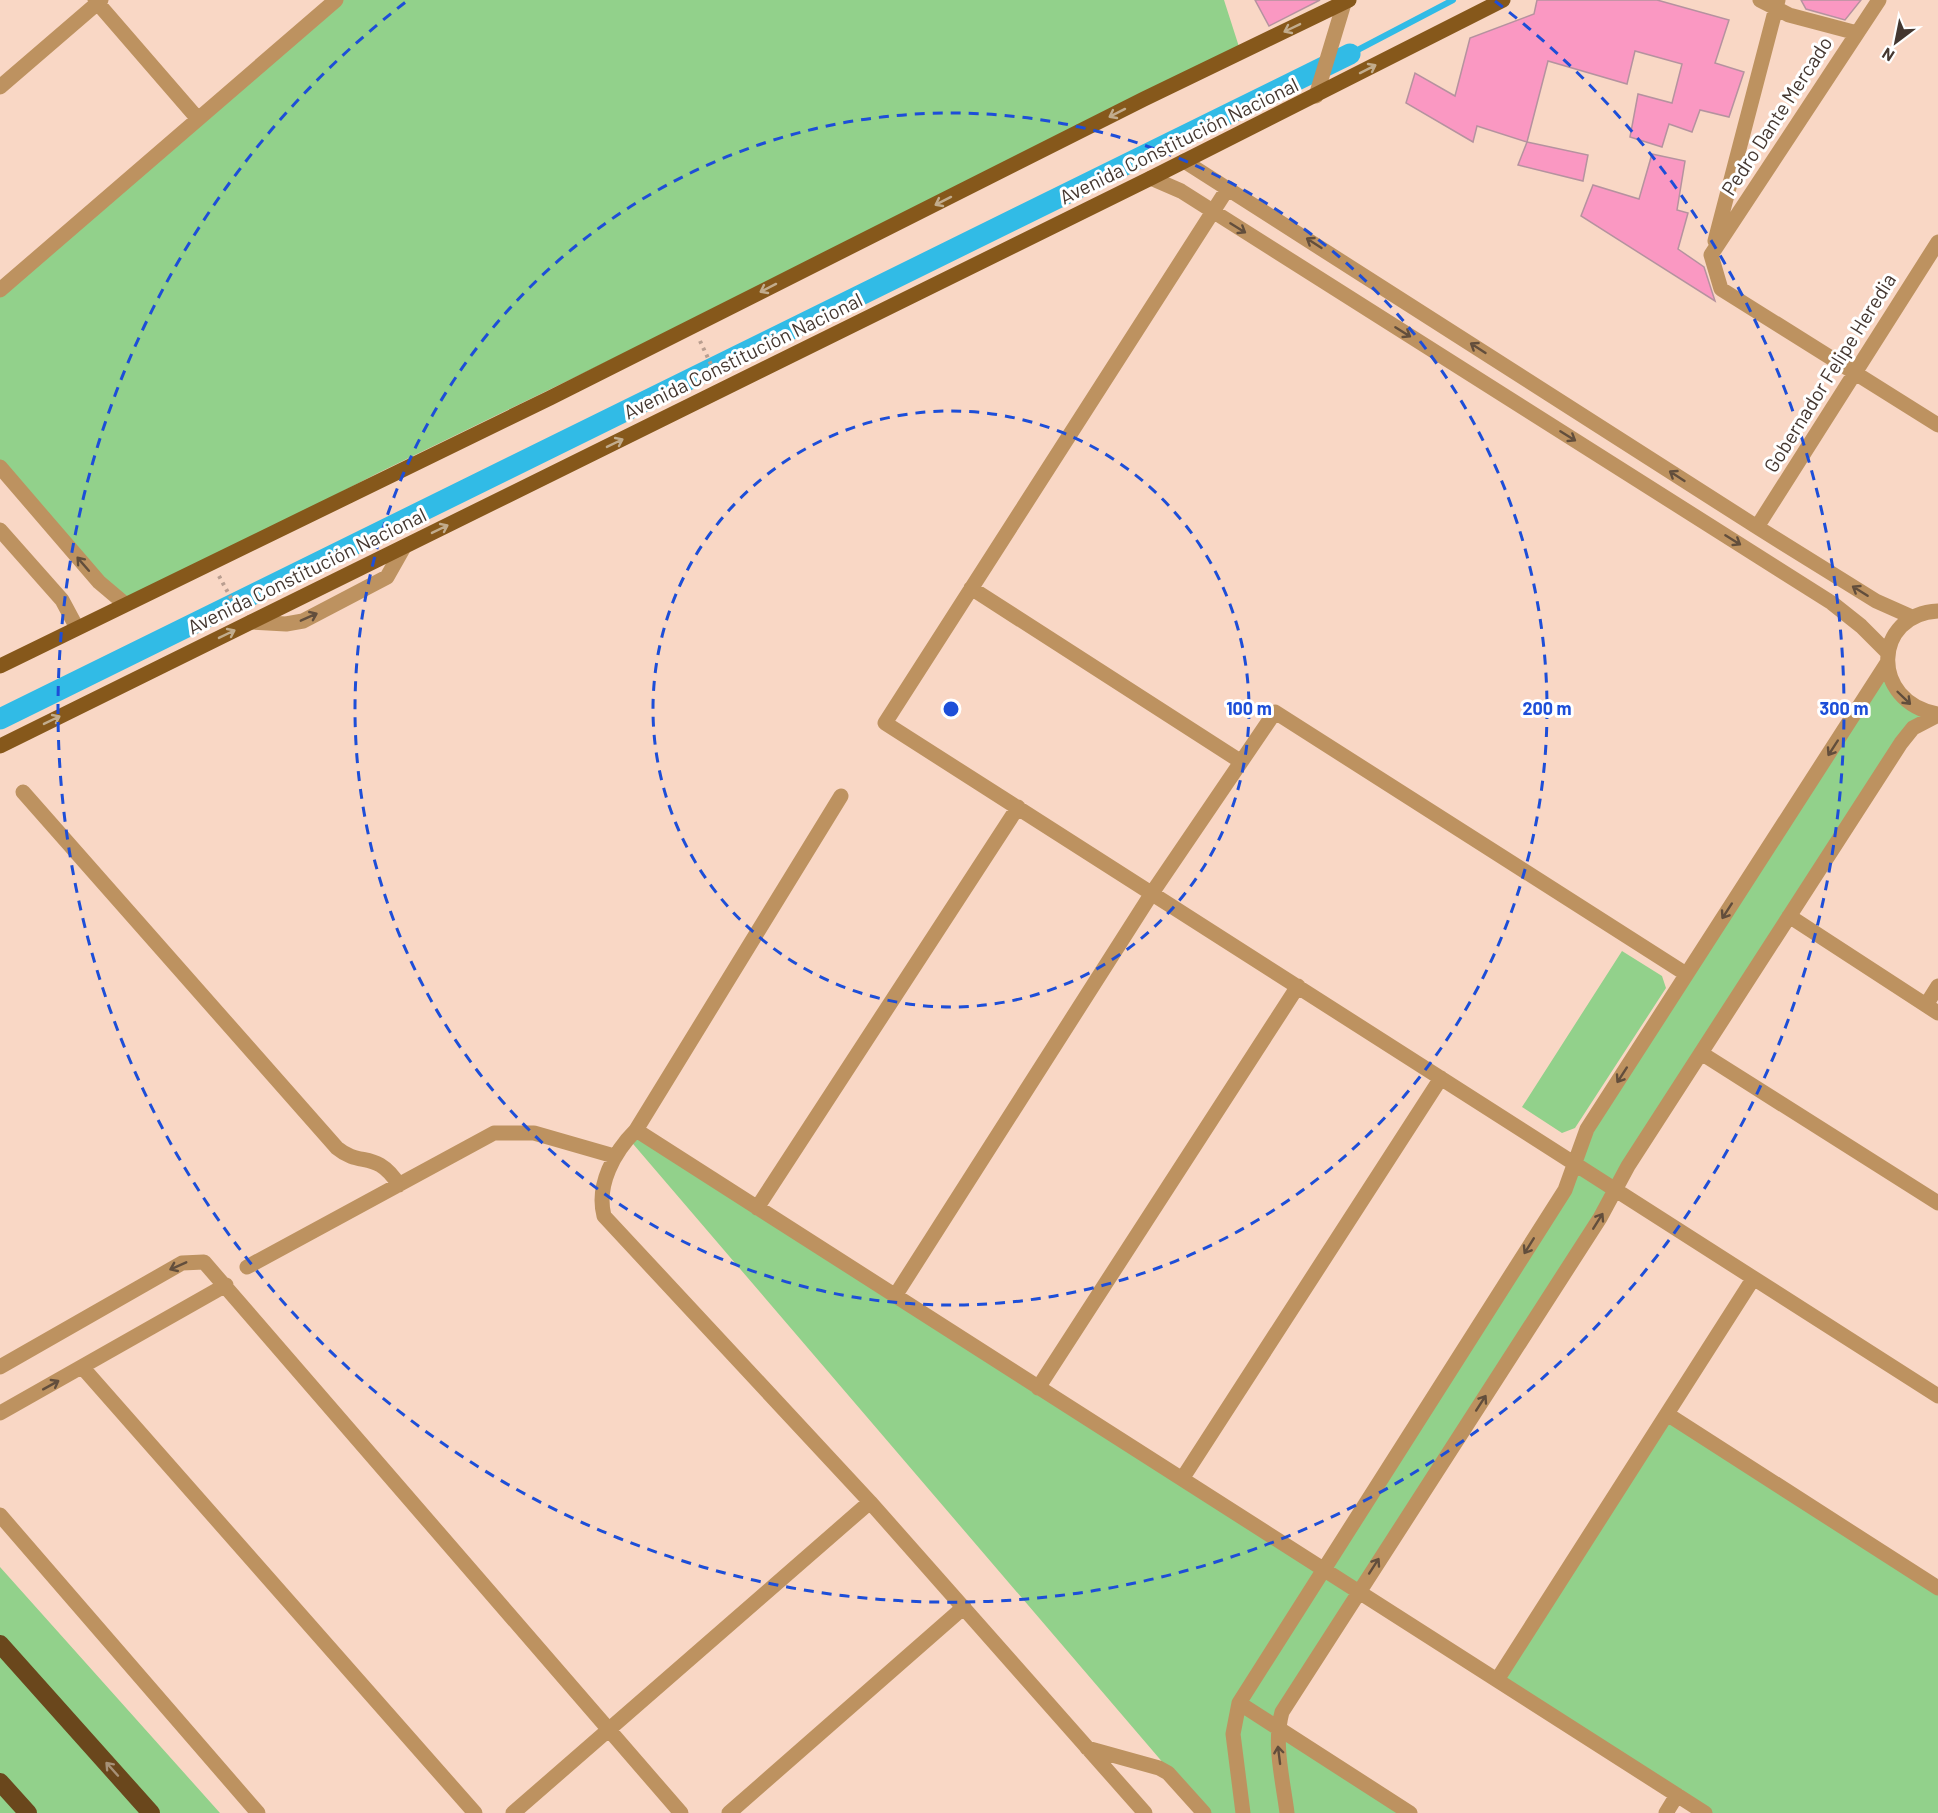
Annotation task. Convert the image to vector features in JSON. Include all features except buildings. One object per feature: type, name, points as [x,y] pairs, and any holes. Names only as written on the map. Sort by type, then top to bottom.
[{"type":"highway","points":[[0,1644],[151,1813]]},
{"type":"highway","points":[[0,1782],[28,1813]]},
{"type":"main road","name":"Avenida Constitución Nacional","points":[[0,746],[1151,178],[1503,0]]},
{"type":"main road","points":[[0,666],[693,326],[1346,1]]},
{"type":"street","points":[[0,290],[336,0]]},
{"type":"street","points":[[1760,0],[1777,3],[1789,15],[1857,33]]},
{"type":"street","name":"Pedro Dante Mercado","points":[[1711,255],[1879,0]]},
{"type":"street","points":[[0,87],[98,1],[198,119]]},
{"type":"street","points":[[1316,96],[1346,1]]},
{"type":"street","points":[[1777,3],[1711,255],[1721,289],[1938,425]]},
{"type":"street","points":[[1185,161],[1757,527],[1876,601],[1912,617]]},
{"type":"street","points":[[1151,178],[1181,191],[1832,603],[1861,626],[1888,658],[1894,686],[1909,704],[1922,711],[1938,714]]},
{"type":"street","points":[[1228,188],[885,723],[1938,1396]]},
{"type":"street","name":"Gobernador Felipe Heredia","points":[[1757,527],[1938,242]]},
{"type":"street","points":[[1490,387],[1506,365]]},
{"type":"street","points":[[0,467],[99,582],[126,604]]},
{"type":"street","points":[[0,530],[62,600],[77,628]]},
{"type":"street","points":[[248,624],[286,624],[303,621],[387,577],[404,547]]},
{"type":"street","points":[[971,588],[1240,761]]},
{"type":"street","points":[[1243,1813],[1233,1734],[1239,1703],[1565,1190],[1587,1130],[1888,658],[1893,639],[1912,617],[1938,611]]},
{"type":"street","points":[[895,1296],[1152,893],[1275,711],[1686,974]]},
{"type":"street","points":[[1287,1813],[1278,1727],[1282,1712],[1600,1218],[1701,1053],[1912,728],[1938,714]]},
{"type":"street","points":[[23,792],[337,1148],[353,1157],[377,1162],[390,1171],[399,1185]]},
{"type":"street","points":[[841,796],[636,1130],[614,1156],[600,1200],[604,1216],[870,1502],[1145,1813]]},
{"type":"street","points":[[758,1208],[1018,807]]},
{"type":"street","points":[[1789,916],[1932,1009],[1938,986]]},
{"type":"street","points":[[1038,1389],[1298,986]]},
{"type":"street","points":[[1701,1053],[1938,1203]]},
{"type":"street","points":[[1182,1479],[1441,1078]]},
{"type":"street","points":[[636,1130],[1038,1389],[1705,1813]]},
{"type":"street","points":[[247,1267],[494,1133],[534,1133],[614,1156]]},
{"type":"street","points":[[0,1366],[182,1263],[204,1262],[681,1813]]},
{"type":"street","points":[[1497,1680],[1752,1279]]},
{"type":"street","points":[[0,1413],[226,1285]]},
{"type":"street","points":[[83,1368],[475,1813]]},
{"type":"street","points":[[1667,1414],[1938,1588]]},
{"type":"street","points":[[513,1813],[610,1731],[870,1502]]},
{"type":"street","points":[[0,1515],[258,1813]]},
{"type":"street","points":[[729,1813],[964,1607]]},
{"type":"street","points":[[1239,1703],[1410,1813]]},
{"type":"street","points":[[1088,1748],[1159,1768],[1168,1773],[1204,1813]]},
{"type":"street","points":[[1666,1813],[1677,1795]]},
{"type":"path","points":[[693,326],[723,389]]},
{"type":"path","points":[[211,562],[248,624]]},
{"type":"green space","points":[[333,0],[1224,0],[1241,53],[378,473],[125,604],[0,463],[0,290]]},
{"type":"green space","points":[[1887,663],[1897,692],[1932,717],[1912,728],[1279,1722],[1411,1813],[1206,1813],[628,1138],[636,1130],[1324,1570],[1565,1191],[1587,1129]]},
{"type":"green space","points":[[1622,951],[1662,976],[1666,988],[1575,1128],[1562,1133],[1522,1107]]},
{"type":"green space","points":[[1667,1414],[1938,1588],[1938,1813],[1705,1813],[1497,1680]]},
{"type":"green space","points":[[0,1567],[220,1813],[0,1813]]},
{"type":"waterway","points":[[1350,54],[1453,0]]},
{"type":"waterway","points":[[0,719],[1350,54]]}]
